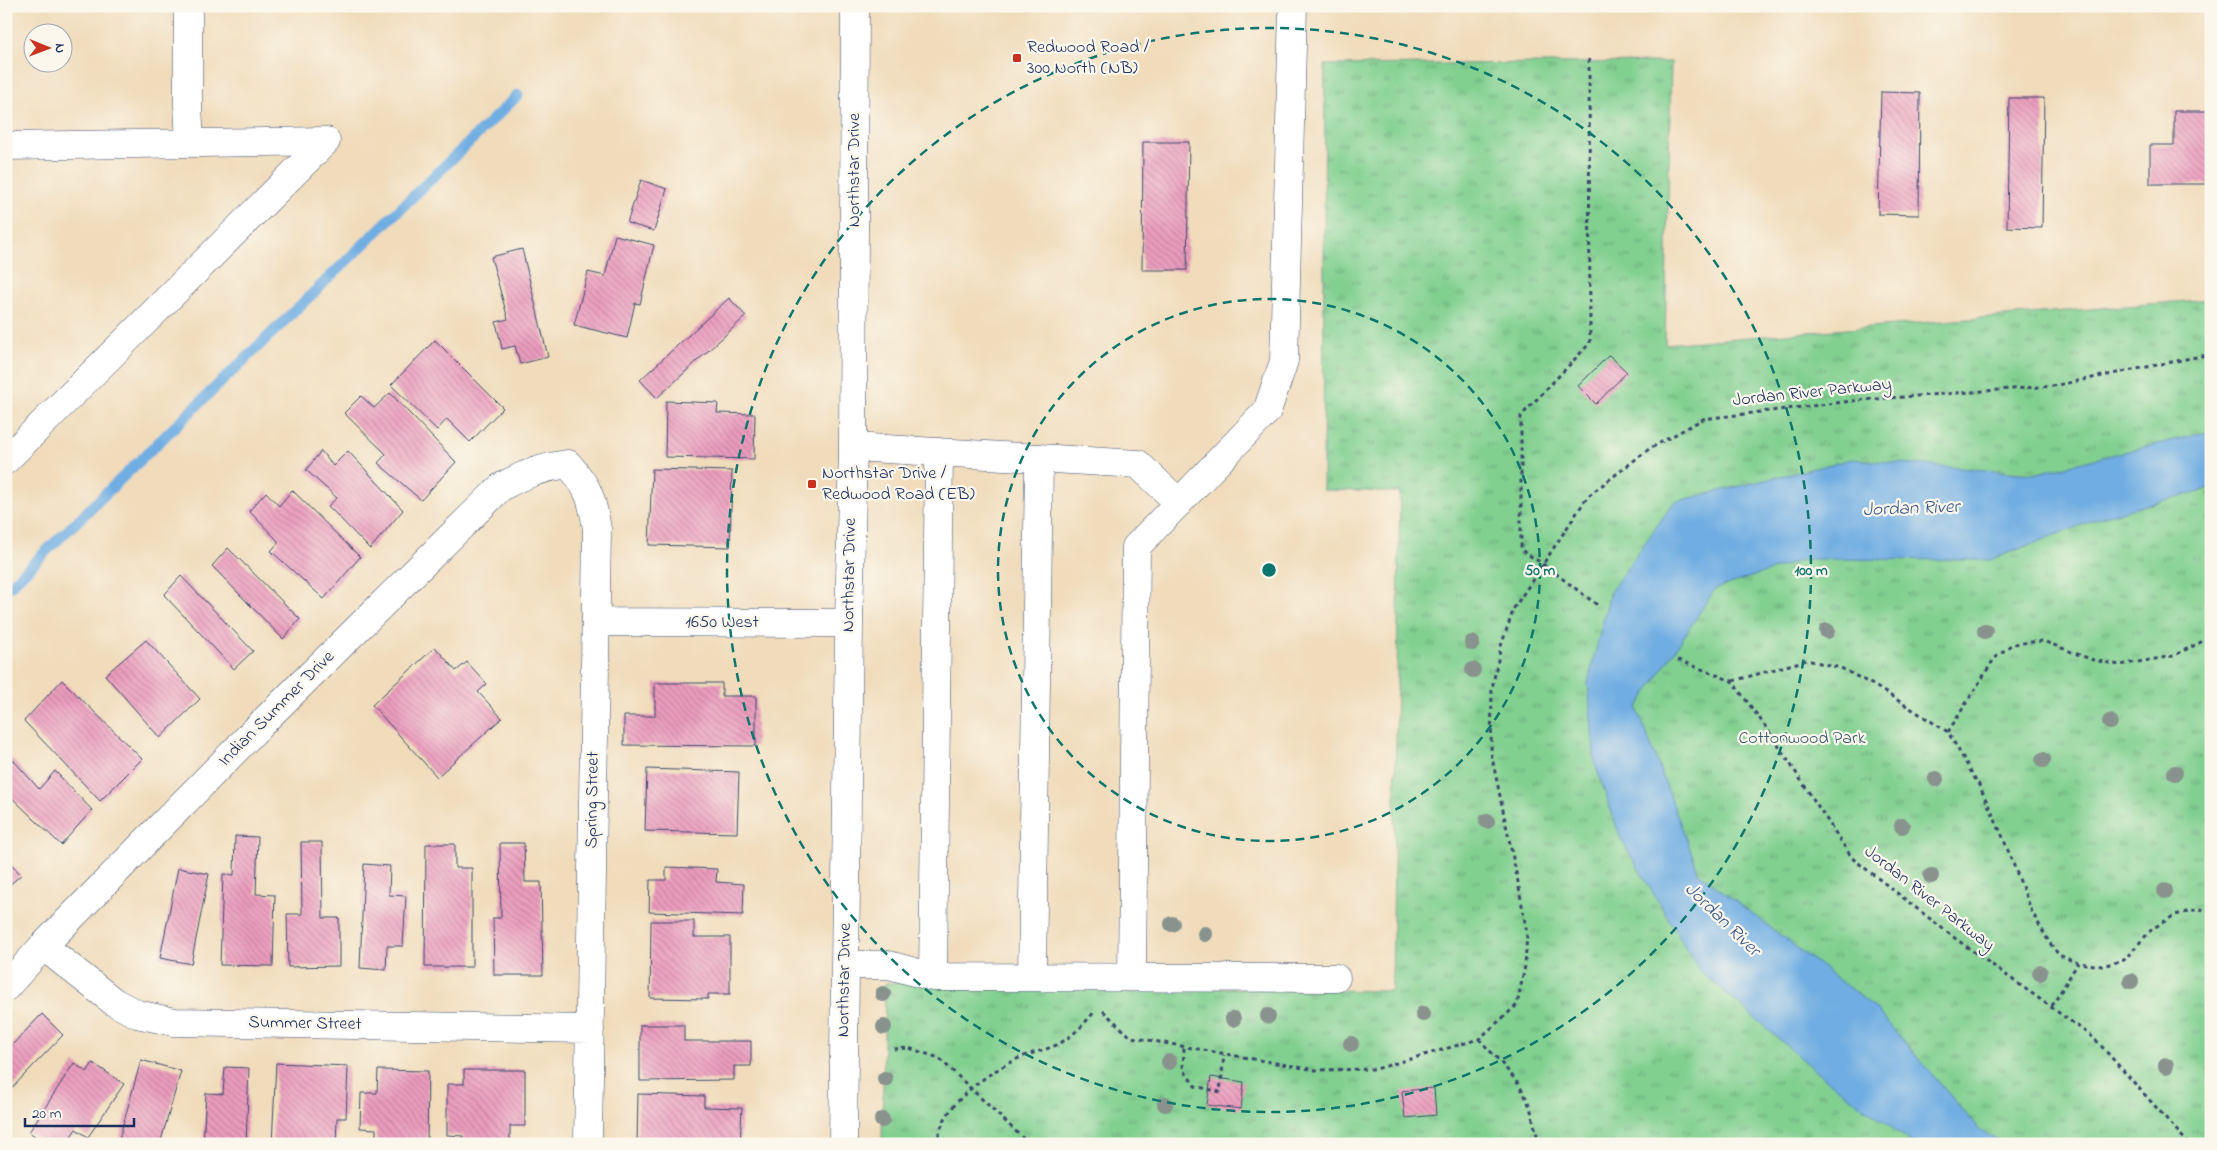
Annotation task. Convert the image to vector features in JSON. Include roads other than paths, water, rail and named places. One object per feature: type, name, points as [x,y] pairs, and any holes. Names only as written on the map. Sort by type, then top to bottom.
[{"type":"street","points":[[188,6],[190,143]]},
{"type":"street","name":"Northstar Drive","points":[[843,1144],[853,447],[855,6]]},
{"type":"street","points":[[1132,977],[1136,547],[1268,411],[1284,361],[1293,6]]},
{"type":"street","points":[[6,146],[326,141],[6,460]]},
{"type":"street","points":[[853,447],[1138,464],[1179,502]]},
{"type":"street","points":[[933,977],[939,452]]},
{"type":"street","points":[[1032,977],[1039,458]]},
{"type":"street","name":"Spring Street","points":[[568,464],[584,483],[593,506],[597,529],[588,1144]]},
{"type":"street","name":"Indian Summer Drive","points":[[6,987],[43,946],[262,723],[501,487],[522,475],[545,467],[568,464]]},
{"type":"street","name":"1650 West","points":[[596,622],[849,623]]},
{"type":"street","name":"Summer Street","points":[[43,946],[114,1002],[137,1014],[174,1022],[590,1029]]},
{"type":"street","points":[[845,965],[888,965],[933,977],[1336,978]]},
{"type":"water","name":"Jordan River","points":[[2211,431],[2211,488],[2105,516],[1990,560],[1805,559],[1715,589],[1637,708],[1699,873],[1874,1007],[1979,1129],[2003,1144],[1914,1144],[1823,1077],[1699,970],[1621,839],[1595,764],[1588,683],[1610,592],[1674,502],[1852,459],[2033,474]]},
{"type":"waterway","points":[[6,590],[518,95]]},
{"type":"place","name":"Redwood Road / 300 North (NB)","points":[[1017,58]]},
{"type":"place","name":"Northstar Drive / Redwood Road (EB)","points":[[812,484]]},
{"type":"park label","name":"Cottonwood Park","points":[[1802,739]]}]
